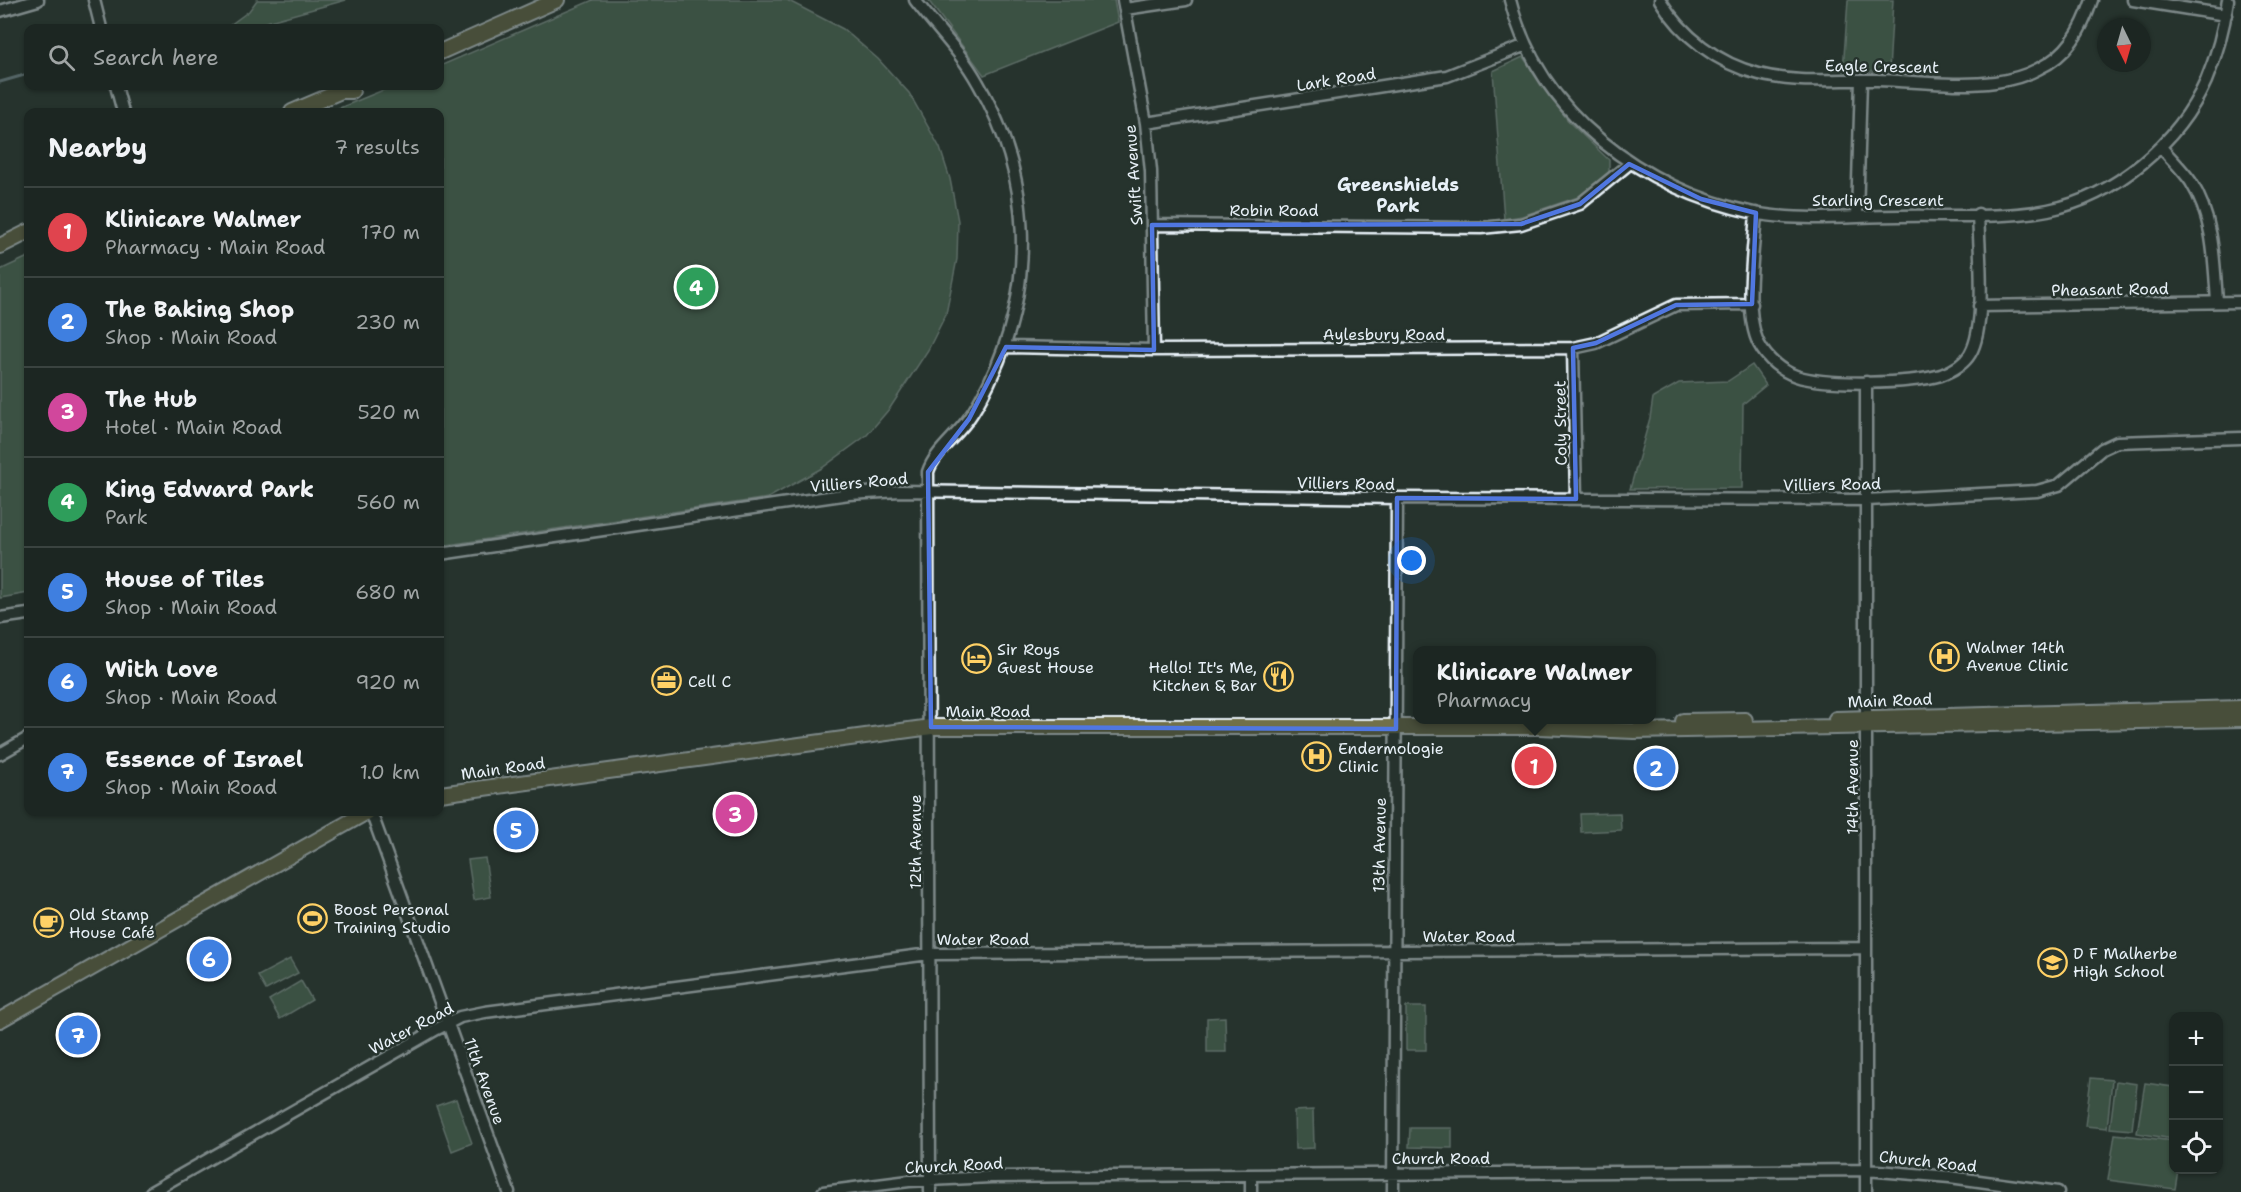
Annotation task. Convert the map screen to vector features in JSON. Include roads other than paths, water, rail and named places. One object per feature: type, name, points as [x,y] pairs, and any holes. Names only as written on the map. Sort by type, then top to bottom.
[{"type":"main road","points":[[444,50],[557,0]]},
{"type":"main road","points":[[301,108],[347,90]]},
{"type":"main road","points":[[317,108],[354,90]]},
{"type":"main road","points":[[0,246],[24,234]]},
{"type":"main road","points":[[0,253],[24,242]]},
{"type":"main road","name":"Main Road","points":[[444,793],[931,727],[1396,729],[1540,727],[1634,731],[2241,708]]},
{"type":"main road","name":"Main Road","points":[[1867,722],[2241,719]]},
{"type":"main road","points":[[0,1020],[362,816]]},
{"type":"street","points":[[0,10],[38,0]]},
{"type":"street","points":[[94,0],[100,24]]},
{"type":"street","name":"12th Avenue","points":[[915,0],[940,28],[978,81],[996,117],[1011,159],[1021,207],[1022,248],[1015,316],[1006,347],[969,419],[929,468],[930,1192]]},
{"type":"street","points":[[1124,5],[1186,0]]},
{"type":"street","name":"Starling Crescent","points":[[1510,0],[1526,45],[1548,80],[1574,114],[1629,164],[1692,196],[1756,213],[1857,216],[1978,214],[2048,210],[2078,201],[2126,175],[2161,147],[2189,111],[2206,82],[2226,15],[2228,0]]},
{"type":"street","name":"Eagle Crescent","points":[[1660,0],[1679,26],[1706,50],[1732,64],[1759,74],[1795,80],[1994,82],[2022,76],[2058,57],[2080,31],[2092,0]]},
{"type":"street","points":[[2133,0],[2226,15]]},
{"type":"street","name":"Swift Avenue","points":[[1124,5],[1146,123],[1151,171],[1154,350]]},
{"type":"street","name":"Lark Road","points":[[1146,123],[1447,76],[1526,45]]},
{"type":"street","points":[[1857,216],[1861,80]]},
{"type":"street","points":[[117,90],[122,108]]},
{"type":"street","points":[[2161,147],[2190,181],[2204,205],[2214,256],[2217,302]]},
{"type":"street","name":"Robin Road","points":[[1152,225],[1481,228],[1521,224],[1580,204],[1629,164]]},
{"type":"street","points":[[1756,213],[1752,304],[1759,344],[1766,355],[1785,372],[1817,380],[1866,382],[1942,374],[1962,364],[1976,341],[1980,306],[1978,214]]},
{"type":"street","name":"Pheasant Road","points":[[1980,306],[2241,302]]},
{"type":"street","name":"Aylesbury Road","points":[[1006,347],[1154,350],[1573,348],[1596,343],[1676,305],[1752,304]]},
{"type":"street","name":"Coly Street","points":[[1573,348],[1576,499]]},
{"type":"street","name":"14th Avenue","points":[[1866,382],[1866,1192]]},
{"type":"street","name":"Villiers Road","points":[[444,553],[849,494],[900,491],[1397,498],[1867,500],[2037,491],[2059,484],[2102,449],[2116,442],[2241,438]]},
{"type":"street","name":"13th Avenue","points":[[1393,1192],[1397,498]]},
{"type":"street","points":[[0,618],[24,615]]},
{"type":"street","points":[[0,754],[24,740]]},
{"type":"street","name":"11th Avenue","points":[[371,816],[449,1023],[509,1192]]},
{"type":"street","name":"Water Road","points":[[151,1192],[449,1023],[485,1012],[930,954],[1866,948]]},
{"type":"street","name":"Church Road","points":[[823,1192],[930,1180],[1251,1174],[1866,1170],[1950,1177],[2058,1192]]},
{"type":"street","points":[[1251,1174],[1251,1192]]},
{"type":"waterway","points":[[0,82],[24,75]]},
{"type":"place","name":"King Edward Park","points":[[696,287]]},
{"type":"place","name":"Walmer 14th Avenue Clinic","points":[[1945,656]]},
{"type":"place","name":"Sir Roys Guest House","points":[[976,658]]},
{"type":"place","name":"Hello! It's Me, Kitchen & Bar","points":[[1278,676]]},
{"type":"place","name":"Cell C","points":[[667,681]]},
{"type":"place","name":"Endermologie Clinic","points":[[1317,757]]},
{"type":"place","name":"Klinicare Walmer","points":[[1534,766]]},
{"type":"place","name":"The Baking Shop","points":[[1656,768]]},
{"type":"place","name":"The Hub","points":[[735,814]]},
{"type":"place","name":"House of Tiles","points":[[516,830]]},
{"type":"place","name":"Boost Personal Training Studio","points":[[313,918]]},
{"type":"place","name":"Old Stamp House Café","points":[[48,923]]},
{"type":"place","name":"With Love","points":[[209,959]]},
{"type":"place","name":"D F Malherbe High School","points":[[2052,962]]},
{"type":"place","name":"Essence of Israel","points":[[78,1035]]},
{"type":"district","name":"Greenshields Park","points":[[1398,195]]}]
